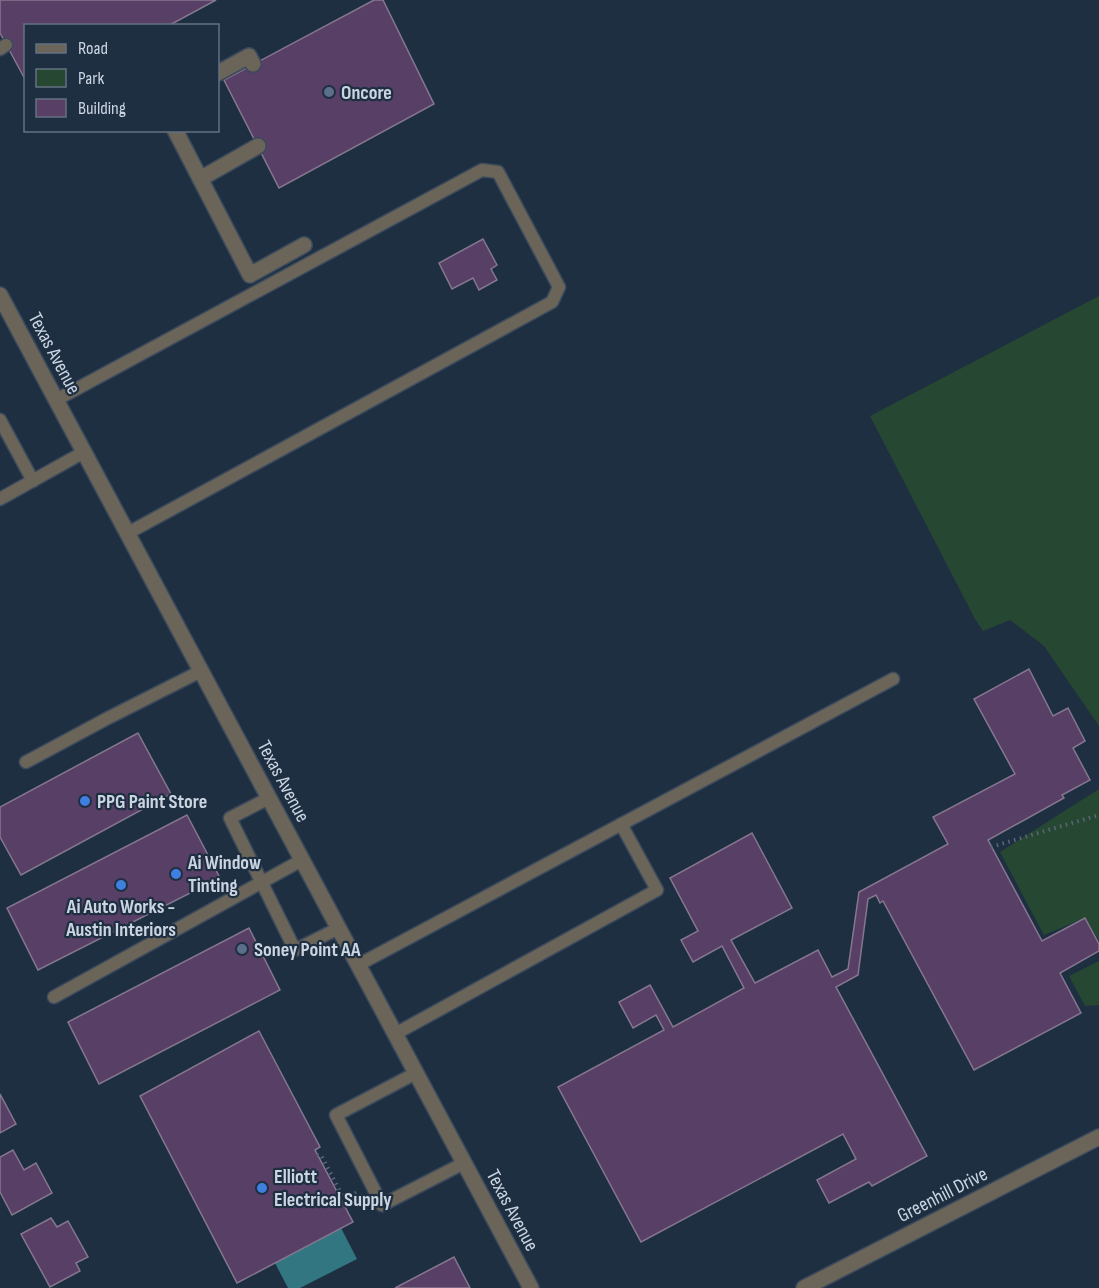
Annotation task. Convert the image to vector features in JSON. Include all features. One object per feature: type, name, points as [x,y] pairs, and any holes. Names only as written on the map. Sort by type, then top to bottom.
[{"type":"street","points":[[219,72],[249,56],[254,64]]},
{"type":"street","points":[[176,132],[250,275],[304,245]]},
{"type":"street","points":[[200,179],[258,146]]},
{"type":"street","name":"Texas Avenue","points":[[0,295],[531,1288]]},
{"type":"street","name":"Greenhill Drive","points":[[804,1288],[1099,1137]]},
{"type":"lane","points":[[56,400],[482,170],[498,172],[559,287],[552,302],[128,533]]},
{"type":"lane","points":[[0,420],[33,481]]},
{"type":"lane","points":[[0,499],[84,452]]},
{"type":"lane","points":[[26,762],[201,672]]},
{"type":"lane","points":[[358,965],[893,679]]},
{"type":"lane","points":[[269,798],[230,818],[295,950],[339,928]]},
{"type":"lane","points":[[395,1034],[657,890],[621,824]]},
{"type":"lane","points":[[54,997],[302,860]]},
{"type":"lane","points":[[416,1073],[336,1115],[382,1205],[464,1163]]},
{"type":"path","points":[[991,846],[1099,815]]},
{"type":"path","points":[[317,1155],[321,1155],[344,1199],[372,1185]]},
{"type":"green space","points":[[1099,296],[1099,726],[1044,646],[1010,620],[983,631],[870,416]]},
{"type":"green space","points":[[1099,789],[1099,941],[1085,918],[1044,935],[1000,852]]},
{"type":"green space","points":[[1099,961],[1099,1005],[1085,1006],[1069,976]]},
{"type":"shaded area","points":[[341,1228],[357,1259],[300,1288],[288,1288],[275,1263]]},
{"type":"building","points":[[0,0],[216,0],[172,24],[24,24],[24,77],[0,33]]},
{"type":"building","name":"Oncore","points":[[374,0],[383,0],[434,104],[279,188],[224,80]]},
{"type":"building","points":[[483,239],[497,265],[491,269],[497,280],[479,290],[473,278],[452,289],[439,263]]},
{"type":"building","points":[[1029,669],[1053,716],[1068,708],[1085,741],[1073,748],[1090,780],[1062,795],[1064,798],[988,840],[1042,941],[1085,918],[1099,944],[1099,951],[1060,973],[1081,1013],[974,1070],[883,901],[880,903],[876,895],[868,899],[858,975],[836,987],[927,1156],[872,1186],[869,1182],[829,1203],[817,1180],[856,1159],[843,1134],[641,1242],[558,1087],[664,1030],[656,1015],[633,1028],[619,1002],[650,985],[673,1027],[744,988],[722,946],[693,962],[681,940],[698,931],[670,878],[752,833],[792,908],[731,940],[755,983],[818,950],[832,977],[848,969],[859,892],[948,844],[933,817],[1015,774],[974,699]]},
{"type":"building","name":"PPG Paint Store","points":[[138,733],[171,794],[21,875],[0,837],[0,807]]},
{"type":"building","points":[[187,815],[220,878],[38,970],[7,908]]},
{"type":"building","points":[[249,928],[280,990],[99,1084],[68,1022]]},
{"type":"building","name":"Elliott Electrical Supply","points":[[259,1031],[320,1147],[315,1150],[353,1222],[237,1283],[140,1096]]},
{"type":"building","points":[[0,1094],[16,1124],[0,1133]]},
{"type":"building","points":[[13,1150],[24,1170],[36,1163],[52,1193],[12,1215],[0,1192],[0,1157]]},
{"type":"building","points":[[51,1218],[57,1227],[68,1221],[88,1257],[76,1263],[80,1271],[50,1287],[21,1234]]},
{"type":"building","points":[[454,1257],[470,1288],[395,1288]]},
{"type":"place","name":"Oncore","points":[[329,92]]},
{"type":"place","name":"PPG Paint Store","points":[[85,801]]},
{"type":"place","name":"Ai Window Tinting","points":[[176,874]]},
{"type":"place","name":"Ai Auto Works - Austin Interiors","points":[[121,885]]},
{"type":"place","name":"Soney Point AA","points":[[242,949]]},
{"type":"place","name":"Elliott Electrical Supply","points":[[262,1188]]}]
